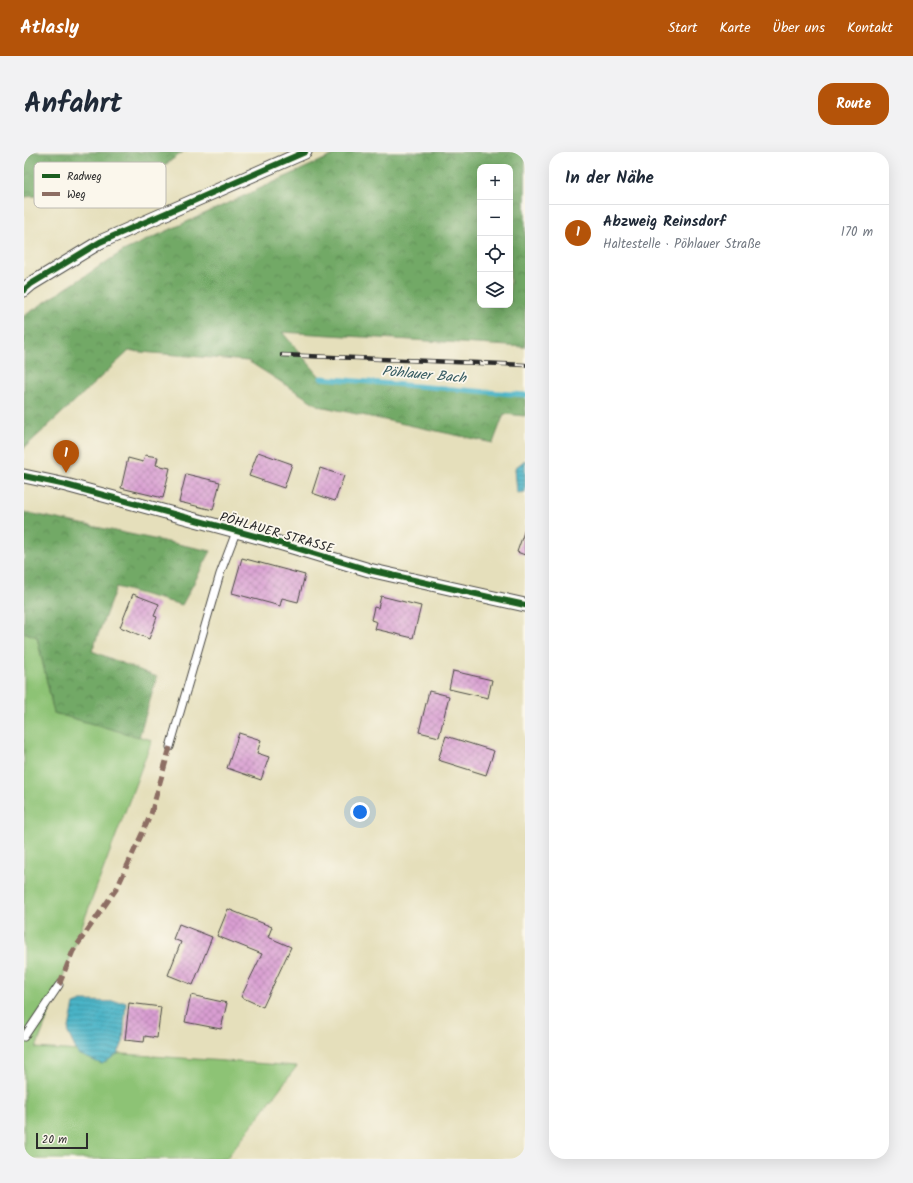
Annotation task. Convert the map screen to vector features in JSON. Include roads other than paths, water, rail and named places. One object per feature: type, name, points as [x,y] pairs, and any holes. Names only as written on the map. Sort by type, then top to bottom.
[{"type":"street","points":[[24,290],[31,284],[100,242],[305,152]]},
{"type":"street","name":"PÖHLAUER STRASSE","points":[[24,476],[66,485],[369,570],[525,605]]},
{"type":"lane","points":[[170,747],[220,574],[236,532]]},
{"type":"lane","points":[[24,1037],[59,985]]},
{"type":"water","points":[[525,460],[525,492],[517,493],[515,468]]},
{"type":"water","points":[[82,1001],[126,1002],[123,1042],[118,1054],[102,1064],[78,1054],[68,1033],[74,1004]]},
{"type":"waterway","name":"Pöhlauer Bach","points":[[321,378],[525,395]]},
{"type":"railway","points":[[282,355],[525,365]]},
{"type":"place","name":"Abzweig Reinsdorf","points":[[66,473]]}]
